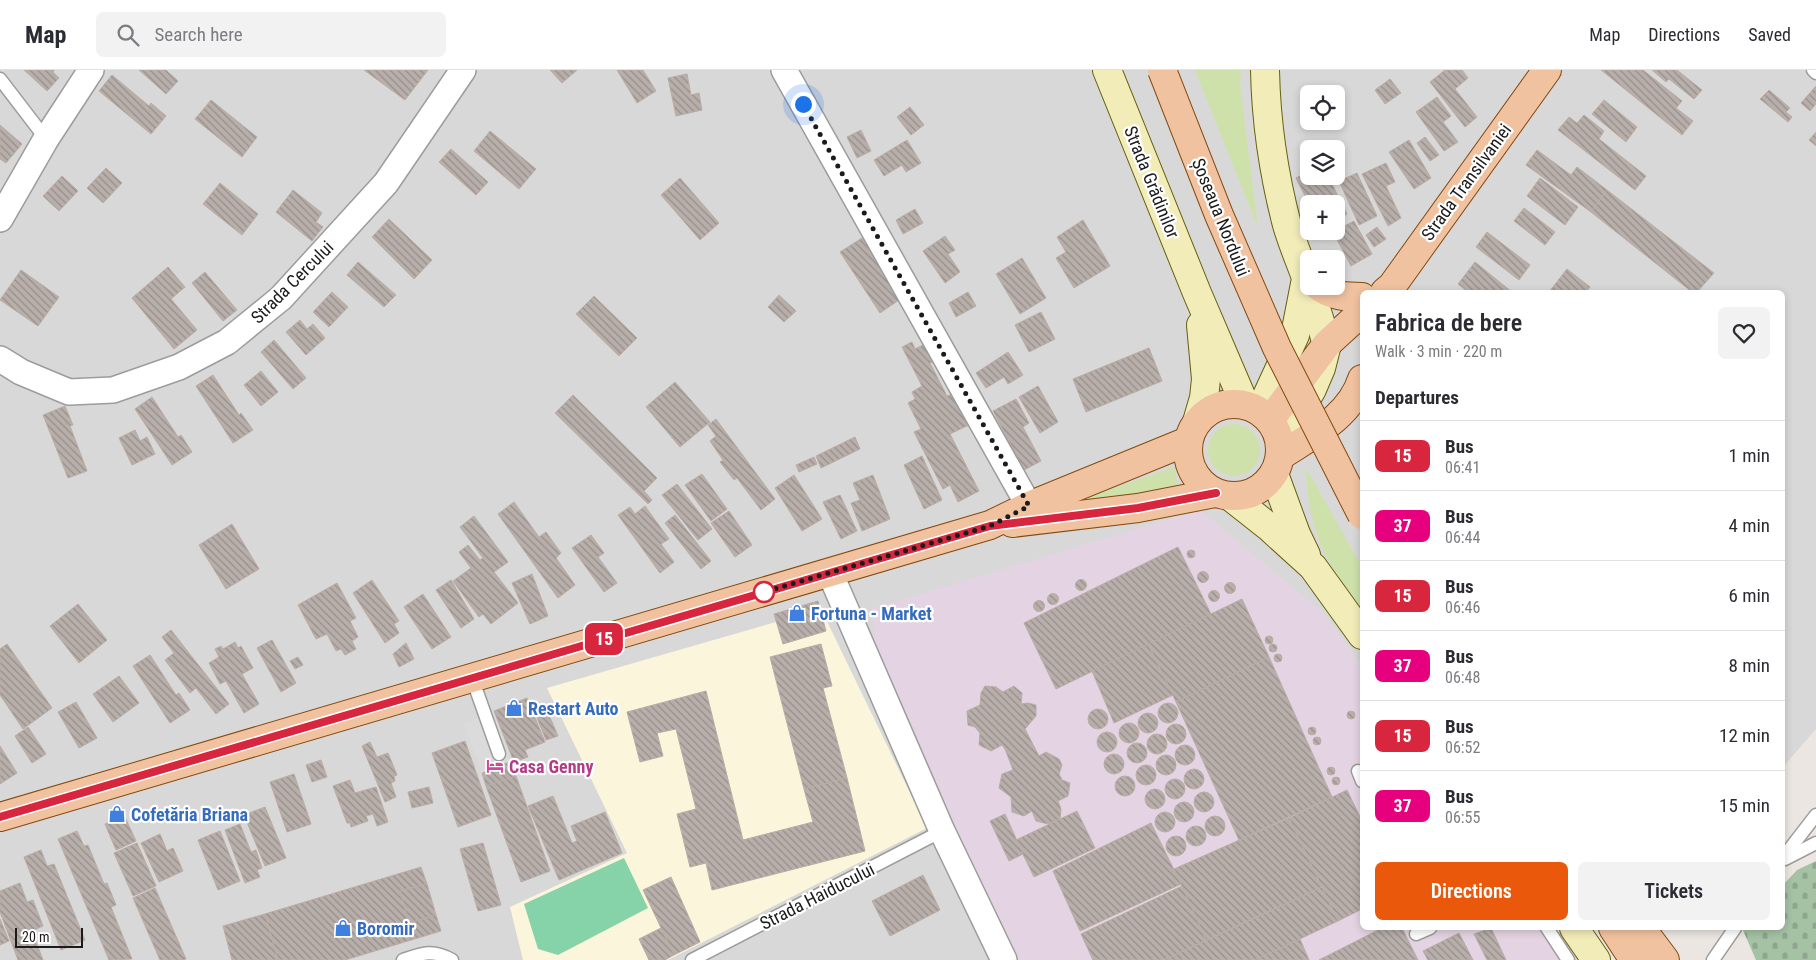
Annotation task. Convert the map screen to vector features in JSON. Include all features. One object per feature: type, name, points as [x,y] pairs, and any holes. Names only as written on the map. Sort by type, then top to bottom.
[{"type":"main road","name":"Șoseaua Nordului","points":[[1162,70],[1219,215],[1276,348],[1360,511]]},
{"type":"main road","name":"Strada Transilvaniei","points":[[1387,290],[1547,70]]},
{"type":"main road","points":[[1337,295],[1360,297]]},
{"type":"main road","points":[[0,817],[990,526],[1138,508],[1223,495],[1248,495],[1263,487],[1268,434],[1327,344],[1360,314]]},
{"type":"main road","points":[[1268,434],[1330,423],[1350,405],[1360,383]]},
{"type":"main road","points":[[990,526],[1029,506],[1193,431],[1214,408],[1234,403],[1268,434]]},
{"type":"main road","points":[[1193,431],[1188,454],[1190,466],[1196,478],[1205,486],[1223,495]]},
{"type":"main road","points":[[1613,930],[1634,960]]},
{"type":"main road","points":[[1642,930],[1665,960]]},
{"type":"street","points":[[0,219],[46,139],[91,70]]},
{"type":"street","name":"Strada Cercului","points":[[0,359],[20,372],[69,392],[113,390],[179,367],[227,342],[280,298],[386,183],[463,70]]},
{"type":"street","points":[[784,70],[1029,506]]},
{"type":"street","name":"Strada Grădinilor","points":[[1107,70],[1197,293]]},
{"type":"street","points":[[1264,70],[1272,144],[1280,194],[1295,250],[1300,261]]},
{"type":"street","points":[[1193,431],[1204,398],[1206,379],[1197,293]]},
{"type":"street","points":[[1197,293],[1268,434],[1296,534],[1312,567],[1360,633]]},
{"type":"street","points":[[1268,434],[1307,295]]},
{"type":"street","points":[[1313,295],[1327,344]]},
{"type":"street","points":[[1223,495],[1269,527],[1312,567]]},
{"type":"street","points":[[830,573],[942,831],[1004,960]]},
{"type":"street","points":[[1575,930],[1596,960]]},
{"type":"lane","points":[[0,79],[46,139]]},
{"type":"lane","points":[[472,678],[499,754]]},
{"type":"lane","points":[[1785,856],[1816,815]]},
{"type":"lane","name":"Strada Haiducului","points":[[692,960],[942,831]]},
{"type":"lane","points":[[1785,858],[1816,843]]},
{"type":"lane","points":[[1416,934],[1425,930]]},
{"type":"lane","points":[[1547,930],[1568,960]]},
{"type":"lane","points":[[1713,960],[1735,930]]},
{"type":"lane","points":[[403,960],[424,953],[441,954],[452,960]]},
{"type":"shaded area","points":[[0,70],[1816,70],[1816,729],[1785,765],[1785,290],[1360,290],[1360,664],[1321,611],[1014,960],[0,960]]},
{"type":"shaded area","points":[[1200,510],[1321,611],[1360,664],[1360,930],[1556,930],[1579,960],[1014,960],[876,648],[872,609]]},
{"type":"shaded area","points":[[821,609],[927,828],[668,960],[523,960],[510,907],[627,853],[547,688]]},
{"type":"shaded area","points":[[494,711],[510,762],[503,764],[502,761],[487,767],[488,771],[482,773],[464,724]]},
{"type":"green space","points":[[1195,70],[1241,70],[1240,83],[1258,228]]},
{"type":"green space","points":[[1229,424],[1239,424],[1253,431],[1260,445],[1260,455],[1253,469],[1239,476],[1229,476],[1219,472],[1212,465],[1208,455],[1208,445],[1212,435],[1219,428]]},
{"type":"green space","points":[[1175,467],[1180,489],[1049,510]]},
{"type":"green space","points":[[1306,468],[1360,563],[1360,606],[1335,571],[1322,547],[1311,514]]},
{"type":"green space","points":[[624,858],[648,908],[558,955],[538,949],[524,904]]},
{"type":"green space","points":[[1816,861],[1816,960],[1756,960],[1743,930],[1785,930],[1785,883],[1797,870]]},
{"type":"building","points":[[24,70],[54,70],[53,72],[59,78],[47,91]]},
{"type":"building","points":[[139,70],[166,70],[178,81],[166,94]]},
{"type":"building","points":[[364,70],[428,70],[405,100]]},
{"type":"building","points":[[550,70],[577,70],[562,83]]},
{"type":"building","points":[[617,70],[643,70],[656,91],[637,103]]},
{"type":"building","points":[[1445,70],[1462,70],[1468,78],[1455,89],[1477,117],[1465,127],[1430,82]]},
{"type":"building","points":[[1601,70],[1643,70],[1682,101],[1676,108],[1693,121],[1682,135]]},
{"type":"building","points":[[1652,70],[1677,70],[1702,90],[1694,99],[1669,79],[1666,82]]},
{"type":"building","points":[[687,74],[691,95],[699,93],[702,110],[676,116],[668,78]]},
{"type":"building","points":[[112,75],[149,106],[151,103],[166,116],[151,134],[99,91]]},
{"type":"building","points":[[1390,79],[1401,93],[1385,104],[1375,90]]},
{"type":"building","points":[[1816,86],[1816,104],[1810,111],[1801,103]]},
{"type":"building","points":[[1769,90],[1790,108],[1786,112],[1792,117],[1788,122],[1760,99]]},
{"type":"building","points":[[1437,97],[1451,116],[1443,122],[1458,142],[1444,151],[1416,112]]},
{"type":"building","points":[[211,100],[257,137],[242,157],[195,119]]},
{"type":"building","points":[[1604,100],[1637,127],[1626,142],[1592,114]]},
{"type":"building","points":[[910,107],[924,125],[911,135],[897,117]]},
{"type":"building","points":[[1584,115],[1604,131],[1599,139],[1646,176],[1635,190],[1558,130],[1569,117],[1577,123]]},
{"type":"building","points":[[0,125],[22,144],[6,163],[0,159]]},
{"type":"building","points":[[861,130],[871,151],[857,158],[847,137]]},
{"type":"building","points":[[490,131],[536,169],[519,189],[474,151]]},
{"type":"building","points":[[1816,132],[1816,146],[1809,140]]},
{"type":"building","points":[[1425,137],[1439,155],[1430,161],[1417,143]]},
{"type":"building","points":[[907,140],[921,163],[906,172],[902,165],[884,176],[874,160]]},
{"type":"building","points":[[1409,140],[1431,178],[1414,189],[1389,152]]},
{"type":"building","points":[[451,149],[488,182],[476,195],[439,162]]},
{"type":"building","points":[[1537,150],[1571,175],[1577,167],[1607,190],[1591,212],[1526,165]]},
{"type":"building","points":[[1386,163],[1395,182],[1386,186],[1401,218],[1388,226],[1362,174]]},
{"type":"building","points":[[106,168],[122,183],[103,203],[87,188]]},
{"type":"building","points":[[1357,173],[1377,216],[1359,225],[1341,185],[1345,185],[1345,178]]},
{"type":"building","points":[[62,176],[78,191],[59,211],[43,196]]},
{"type":"building","points":[[1300,176],[1300,185],[1332,185],[1338,195],[1304,195],[1296,178]]},
{"type":"building","points":[[680,178],[719,223],[700,240],[661,195]]},
{"type":"building","points":[[1540,178],[1578,207],[1565,225],[1527,196]]},
{"type":"building","points":[[220,183],[258,214],[242,235],[203,204]]},
{"type":"building","points":[[293,190],[322,213],[316,222],[323,227],[312,241],[276,212]]},
{"type":"building","points":[[1607,190],[1714,273],[1699,290],[1689,290],[1591,212]]},
{"type":"building","points":[[1524,208],[1555,232],[1545,245],[1514,221]]},
{"type":"building","points":[[915,209],[923,223],[903,234],[896,220]]},
{"type":"building","points":[[389,219],[432,260],[414,279],[372,237]]},
{"type":"building","points":[[1083,220],[1110,266],[1074,288],[1056,258],[1066,252],[1057,237]]},
{"type":"building","points":[[1354,221],[1372,254],[1351,266],[1345,255],[1345,250],[1343,250],[1337,240],[1345,240],[1345,226]]},
{"type":"building","points":[[1377,227],[1386,239],[1374,247],[1366,235]]},
{"type":"building","points":[[1487,232],[1530,265],[1519,280],[1476,247]]},
{"type":"building","points":[[945,236],[955,250],[948,254],[960,272],[945,283],[923,251]]},
{"type":"building","points":[[862,238],[902,298],[880,313],[840,252]]},
{"type":"building","points":[[1022,258],[1046,298],[1020,314],[996,274]]},
{"type":"building","points":[[358,262],[396,295],[384,307],[347,275]]},
{"type":"building","points":[[1475,262],[1510,290],[1466,290],[1458,284]]},
{"type":"building","points":[[168,267],[185,287],[171,299],[197,330],[174,349],[132,298]]},
{"type":"building","points":[[1567,269],[1590,287],[1588,290],[1551,290]]},
{"type":"building","points":[[21,270],[59,297],[38,326],[0,300]]},
{"type":"building","points":[[205,272],[237,310],[223,321],[192,283]]},
{"type":"building","points":[[332,292],[348,307],[329,327],[313,312]]},
{"type":"building","points":[[968,292],[976,306],[956,317],[949,303]]},
{"type":"building","points":[[779,295],[796,311],[784,322],[768,307]]},
{"type":"building","points":[[594,296],[637,338],[619,356],[576,314]]},
{"type":"building","points":[[1041,312],[1055,339],[1029,352],[1015,325]]},
{"type":"building","points":[[300,320],[307,329],[313,324],[325,338],[306,355],[286,332]]},
{"type":"building","points":[[274,340],[306,378],[293,389],[261,352]]},
{"type":"building","points":[[912,342],[915,349],[927,343],[936,361],[930,363],[947,396],[955,393],[971,424],[950,434],[979,491],[958,502],[950,485],[943,489],[914,432],[921,429],[908,403],[915,399],[912,392],[922,386],[902,347]]},
{"type":"building","points":[[1149,348],[1162,381],[1086,412],[1073,379]]},
{"type":"building","points":[[1008,352],[1023,375],[1008,384],[1004,377],[986,388],[976,373]]},
{"type":"building","points":[[261,371],[278,392],[261,406],[244,385]]},
{"type":"building","points":[[213,375],[239,415],[241,413],[253,430],[233,443],[196,386]]},
{"type":"building","points":[[675,382],[710,422],[680,447],[646,407]]},
{"type":"building","points":[[1038,386],[1058,422],[1040,433],[1019,397]]},
{"type":"building","points":[[573,395],[657,478],[644,491],[652,500],[648,504],[555,413]]},
{"type":"building","points":[[152,397],[178,437],[181,435],[192,452],[172,465],[135,409]]},
{"type":"building","points":[[1016,399],[1029,423],[1023,427],[1041,461],[1024,470],[993,411]]},
{"type":"building","points":[[65,406],[73,425],[70,426],[87,471],[68,478],[43,415]]},
{"type":"building","points":[[716,419],[775,499],[761,510],[737,478],[734,480],[720,462],[723,460],[710,441],[716,436],[708,425]]},
{"type":"building","points":[[135,430],[140,441],[147,437],[155,454],[132,465],[119,438]]},
{"type":"building","points":[[855,437],[860,449],[821,468],[816,456]]},
{"type":"building","points":[[922,456],[942,500],[924,509],[904,465]]},
{"type":"building","points":[[814,457],[817,464],[799,472],[796,465]]},
{"type":"building","points":[[702,474],[727,509],[711,521],[685,485]]},
{"type":"building","points":[[794,475],[822,519],[802,531],[775,488]]},
{"type":"building","points":[[873,475],[890,519],[862,531],[851,503],[860,500],[853,483]]},
{"type":"building","points":[[677,484],[712,529],[698,540],[662,495]]},
{"type":"building","points":[[840,495],[857,531],[841,539],[823,502]]},
{"type":"building","points":[[514,502],[539,537],[546,532],[561,553],[556,558],[575,585],[558,598],[498,514]]},
{"type":"building","points":[[645,506],[669,539],[661,544],[674,562],[660,573],[618,515],[630,507],[635,514]]},
{"type":"building","points":[[729,511],[752,545],[735,557],[711,523]]},
{"type":"building","points":[[675,515],[711,561],[701,569],[665,523]]},
{"type":"building","points":[[474,516],[508,562],[494,572],[518,603],[491,624],[483,614],[479,617],[453,581],[471,568],[459,552],[468,545],[480,560],[483,558],[460,527]]},
{"type":"building","points":[[232,524],[259,569],[226,589],[199,545]]},
{"type":"building","points":[[591,535],[604,553],[598,557],[617,583],[604,592],[572,548]]},
{"type":"building","points":[[1178,547],[1211,614],[1056,689],[1024,623]]},
{"type":"building","points":[[1191,550],[1195,554],[1191,558],[1187,554]]},
{"type":"building","points":[[1201,572],[1205,572],[1208,577],[1207,581],[1201,582],[1198,579],[1198,575]]},
{"type":"building","points":[[532,574],[548,616],[530,624],[512,583]]},
{"type":"building","points":[[372,580],[399,621],[394,624],[399,633],[385,643],[353,593]]},
{"type":"building","points":[[451,580],[474,619],[461,628],[436,590]]},
{"type":"building","points":[[1079,580],[1083,580],[1086,585],[1085,589],[1079,590],[1076,587],[1076,583]]},
{"type":"building","points":[[337,583],[356,618],[350,621],[358,637],[352,641],[356,649],[345,655],[341,649],[336,651],[327,634],[316,639],[298,605]]},
{"type":"building","points":[[1228,583],[1232,583],[1235,588],[1234,592],[1228,593],[1225,590],[1225,586]]},
{"type":"building","points":[[1212,591],[1216,591],[1219,596],[1218,600],[1212,601],[1209,598],[1209,594]]},
{"type":"building","points":[[423,594],[451,637],[432,649],[404,607]]},
{"type":"building","points":[[1051,594],[1055,594],[1058,599],[1057,603],[1051,604],[1048,601],[1048,597]]},
{"type":"building","points":[[1242,599],[1269,657],[1176,702],[1148,644]]},
{"type":"building","points":[[818,601],[826,631],[783,644],[774,614]]},
{"type":"building","points":[[1037,601],[1041,601],[1044,606],[1043,610],[1037,611],[1034,608],[1034,604]]},
{"type":"building","points":[[78,604],[107,640],[79,663],[50,626]]},
{"type":"building","points":[[171,630],[229,704],[216,714],[196,688],[190,693],[165,660],[174,653],[162,637]]},
{"type":"building","points":[[1269,636],[1273,640],[1269,644],[1265,640]]},
{"type":"building","points":[[272,640],[296,683],[281,692],[257,648]]},
{"type":"building","points":[[235,642],[238,648],[241,646],[253,668],[242,674],[259,704],[244,713],[226,681],[220,684],[209,663],[219,657],[215,649],[221,646],[223,649]]},
{"type":"building","points":[[406,643],[414,659],[399,667],[393,654]]},
{"type":"building","points":[[7,644],[52,708],[23,729],[0,695],[0,649]]},
{"type":"building","points":[[821,644],[832,686],[823,688],[847,778],[804,789],[770,657]]},
{"type":"building","points":[[1148,644],[1173,695],[1114,723],[1092,671]]},
{"type":"building","points":[[1273,644],[1277,648],[1273,652],[1269,648]]},
{"type":"building","points":[[1278,654],[1282,658],[1278,662],[1274,658]]},
{"type":"building","points":[[150,655],[176,695],[179,693],[190,710],[170,723],[133,666]]},
{"type":"building","points":[[298,657],[303,665],[295,669],[290,661]]},
{"type":"building","points":[[1269,657],[1332,797],[1239,840],[1176,702]]},
{"type":"building","points":[[119,676],[139,703],[113,722],[93,694]]},
{"type":"building","points":[[985,686],[996,687],[1003,692],[1014,686],[1022,693],[1021,704],[1036,705],[1036,716],[1025,729],[1039,756],[1046,752],[1059,759],[1062,765],[1059,774],[1062,780],[1070,783],[1068,796],[1058,801],[1061,809],[1060,819],[1048,824],[1036,821],[1032,811],[1024,816],[1012,812],[1011,797],[999,788],[1002,774],[1013,770],[1005,749],[1002,745],[991,751],[979,745],[980,733],[975,727],[968,725],[967,711],[980,705],[981,693]]},
{"type":"building","points":[[706,691],[743,840],[813,822],[804,789],[847,778],[865,851],[712,890],[706,863],[690,867],[677,814],[696,809],[676,729],[657,733],[663,756],[640,762],[627,712]]},
{"type":"building","points":[[527,698],[545,742],[525,750],[528,757],[514,762],[494,711]]},
{"type":"building","points":[[76,702],[97,738],[79,748],[58,712]]},
{"type":"building","points":[[1168,703],[1175,706],[1178,713],[1175,720],[1168,723],[1161,720],[1158,713],[1161,706]]},
{"type":"building","points":[[546,708],[558,736],[546,740],[535,713]]},
{"type":"building","points":[[1098,709],[1105,712],[1108,719],[1105,726],[1098,729],[1091,726],[1088,719],[1091,712]]},
{"type":"building","points":[[1351,711],[1355,715],[1351,719],[1347,715]]},
{"type":"building","points":[[1148,713],[1155,716],[1158,723],[1155,730],[1148,733],[1141,730],[1138,723],[1141,716]]},
{"type":"building","points":[[1129,723],[1136,726],[1139,733],[1136,740],[1129,743],[1122,740],[1119,733],[1122,726]]},
{"type":"building","points":[[1176,724],[1183,727],[1186,734],[1183,741],[1176,744],[1169,741],[1166,734],[1169,727]]},
{"type":"building","points":[[28,727],[46,754],[32,763],[15,736]]},
{"type":"building","points":[[1312,727],[1316,731],[1312,735],[1308,731]]},
{"type":"building","points":[[1107,732],[1114,735],[1117,742],[1114,749],[1107,752],[1100,749],[1097,742],[1100,735]]},
{"type":"building","points":[[1157,734],[1164,737],[1167,744],[1164,751],[1157,754],[1150,751],[1147,744],[1150,737]]},
{"type":"building","points":[[1317,737],[1321,741],[1317,745],[1313,741]]},
{"type":"building","points":[[465,741],[491,815],[458,827],[432,753]]},
{"type":"building","points":[[370,742],[377,757],[388,753],[397,775],[394,776],[395,781],[391,783],[396,797],[385,802],[362,746]]},
{"type":"building","points":[[1137,743],[1144,746],[1147,753],[1144,760],[1137,763],[1130,760],[1127,753],[1130,746]]},
{"type":"building","points":[[1185,745],[1192,748],[1195,755],[1192,762],[1185,765],[1178,762],[1175,755],[1178,748]]},
{"type":"building","points":[[0,746],[17,773],[0,784]]},
{"type":"building","points":[[1114,754],[1121,757],[1124,764],[1121,771],[1114,774],[1107,771],[1104,764],[1107,757]]},
{"type":"building","points":[[1166,755],[1173,758],[1176,765],[1173,772],[1166,775],[1159,772],[1156,765],[1159,758]]},
{"type":"building","points":[[321,760],[327,777],[312,782],[306,765]]},
{"type":"building","points":[[502,761],[503,764],[510,762],[516,776],[486,786],[482,773],[488,771],[486,767]]},
{"type":"building","points":[[1146,765],[1153,768],[1156,775],[1153,782],[1146,785],[1139,782],[1136,775],[1139,768]]},
{"type":"building","points":[[1331,767],[1335,771],[1331,775],[1327,771]]},
{"type":"building","points":[[1194,769],[1201,772],[1204,779],[1201,786],[1194,789],[1187,786],[1184,779],[1187,772]]},
{"type":"building","points":[[294,774],[311,824],[287,832],[270,782]]},
{"type":"building","points":[[516,776],[550,871],[521,882],[486,786]]},
{"type":"building","points":[[1125,776],[1132,779],[1135,786],[1132,793],[1125,796],[1118,793],[1115,786],[1118,779]]},
{"type":"building","points":[[1336,777],[1340,781],[1336,785],[1332,781]]},
{"type":"building","points":[[1175,779],[1182,782],[1185,789],[1182,796],[1175,799],[1168,796],[1165,789],[1168,782]]},
{"type":"building","points":[[350,780],[355,793],[376,787],[388,822],[377,826],[373,814],[366,816],[368,821],[351,827],[350,823],[347,823],[333,786]]},
{"type":"building","points":[[429,787],[433,803],[412,808],[408,792]]},
{"type":"building","points":[[1155,789],[1162,792],[1165,799],[1162,806],[1155,809],[1148,806],[1145,799],[1148,792]]},
{"type":"building","points":[[1347,790],[1360,817],[1360,910],[1338,921],[1289,818]]},
{"type":"building","points":[[1204,792],[1211,795],[1214,802],[1211,809],[1204,812],[1197,809],[1194,802],[1197,795]]},
{"type":"building","points":[[553,796],[572,843],[577,841],[571,826],[605,812],[622,853],[559,880],[528,806]]},
{"type":"building","points":[[1184,802],[1191,805],[1194,812],[1191,819],[1184,822],[1177,819],[1174,812],[1177,805]]},
{"type":"building","points":[[265,807],[286,858],[265,866],[244,815]]},
{"type":"building","points":[[1077,811],[1095,848],[1034,877],[1016,840]]},
{"type":"building","points":[[1165,812],[1172,815],[1175,822],[1172,829],[1165,832],[1158,829],[1155,822],[1158,815]]},
{"type":"building","points":[[1005,814],[1023,854],[1009,861],[990,821]]},
{"type":"building","points":[[124,815],[136,841],[116,850],[105,824]]},
{"type":"building","points":[[1215,816],[1222,819],[1225,826],[1222,833],[1215,836],[1208,833],[1205,826],[1208,819]]},
{"type":"building","points":[[1289,818],[1322,887],[1206,940],[1174,869]]},
{"type":"building","points":[[1151,823],[1181,884],[1080,931],[1053,871]]},
{"type":"building","points":[[240,824],[251,852],[256,850],[262,868],[257,870],[260,877],[245,883],[225,830]]},
{"type":"building","points":[[1196,826],[1203,829],[1206,836],[1203,843],[1196,846],[1189,843],[1186,836],[1189,829]]},
{"type":"building","points":[[77,831],[84,846],[88,845],[104,884],[107,883],[116,905],[111,907],[132,959],[109,960],[58,839]]},
{"type":"building","points":[[220,831],[240,881],[218,890],[198,840]]},
{"type":"building","points":[[160,834],[167,851],[173,848],[183,871],[159,882],[141,843]]},
{"type":"building","points":[[1176,836],[1183,839],[1186,846],[1183,853],[1176,856],[1169,853],[1166,846],[1169,839]]},
{"type":"building","points":[[137,843],[156,886],[133,896],[114,853]]},
{"type":"building","points":[[483,843],[501,905],[478,911],[460,849]]},
{"type":"building","points":[[41,850],[47,866],[54,864],[85,940],[61,950],[24,857]]},
{"type":"building","points":[[421,867],[427,884],[400,891],[409,923],[436,915],[441,931],[345,960],[278,960],[265,914]]},
{"type":"building","points":[[923,875],[940,910],[890,936],[872,901]]},
{"type":"building","points":[[671,877],[700,942],[674,955],[643,890]]},
{"type":"building","points":[[20,883],[27,902],[33,900],[43,926],[32,931],[43,960],[18,960],[0,912],[0,891]]},
{"type":"building","points":[[427,884],[436,915],[409,923],[400,891]]},
{"type":"building","points":[[1182,886],[1206,940],[1164,960],[1093,960],[1081,934]]},
{"type":"building","points":[[1322,887],[1338,921],[1255,960],[1164,960]]},
{"type":"building","points":[[155,888],[186,959],[184,960],[160,960],[133,898]]},
{"type":"building","points":[[265,914],[278,960],[232,960],[223,926]]},
{"type":"building","points":[[0,919],[9,941],[0,945]]},
{"type":"building","points":[[661,928],[674,955],[665,960],[649,960],[639,939]]},
{"type":"building","points":[[1378,930],[1403,930],[1418,960],[1319,960]]},
{"type":"building","points":[[1492,930],[1506,960],[1487,960],[1474,934]]},
{"type":"building","points":[[1459,933],[1473,960],[1428,960],[1423,951]]},
{"type":"building","points":[[1300,939],[1309,960],[1255,960]]},
{"type":"bus line","name":"15","points":[[0,817],[990,526],[1138,508],[1216,493]]},
{"type":"place","name":"Fortuna - Market","points":[[797,613]]},
{"type":"place","name":"Restart Auto","points":[[514,708]]},
{"type":"place","name":"Casa Genny","points":[[495,766]]},
{"type":"place","name":"Cofetăria Briana","points":[[117,814]]},
{"type":"place","name":"Boromir","points":[[343,928]]},
{"type":"route","points":[[764,592],[757,594],[990,526],[1029,506],[803,104]]}]
